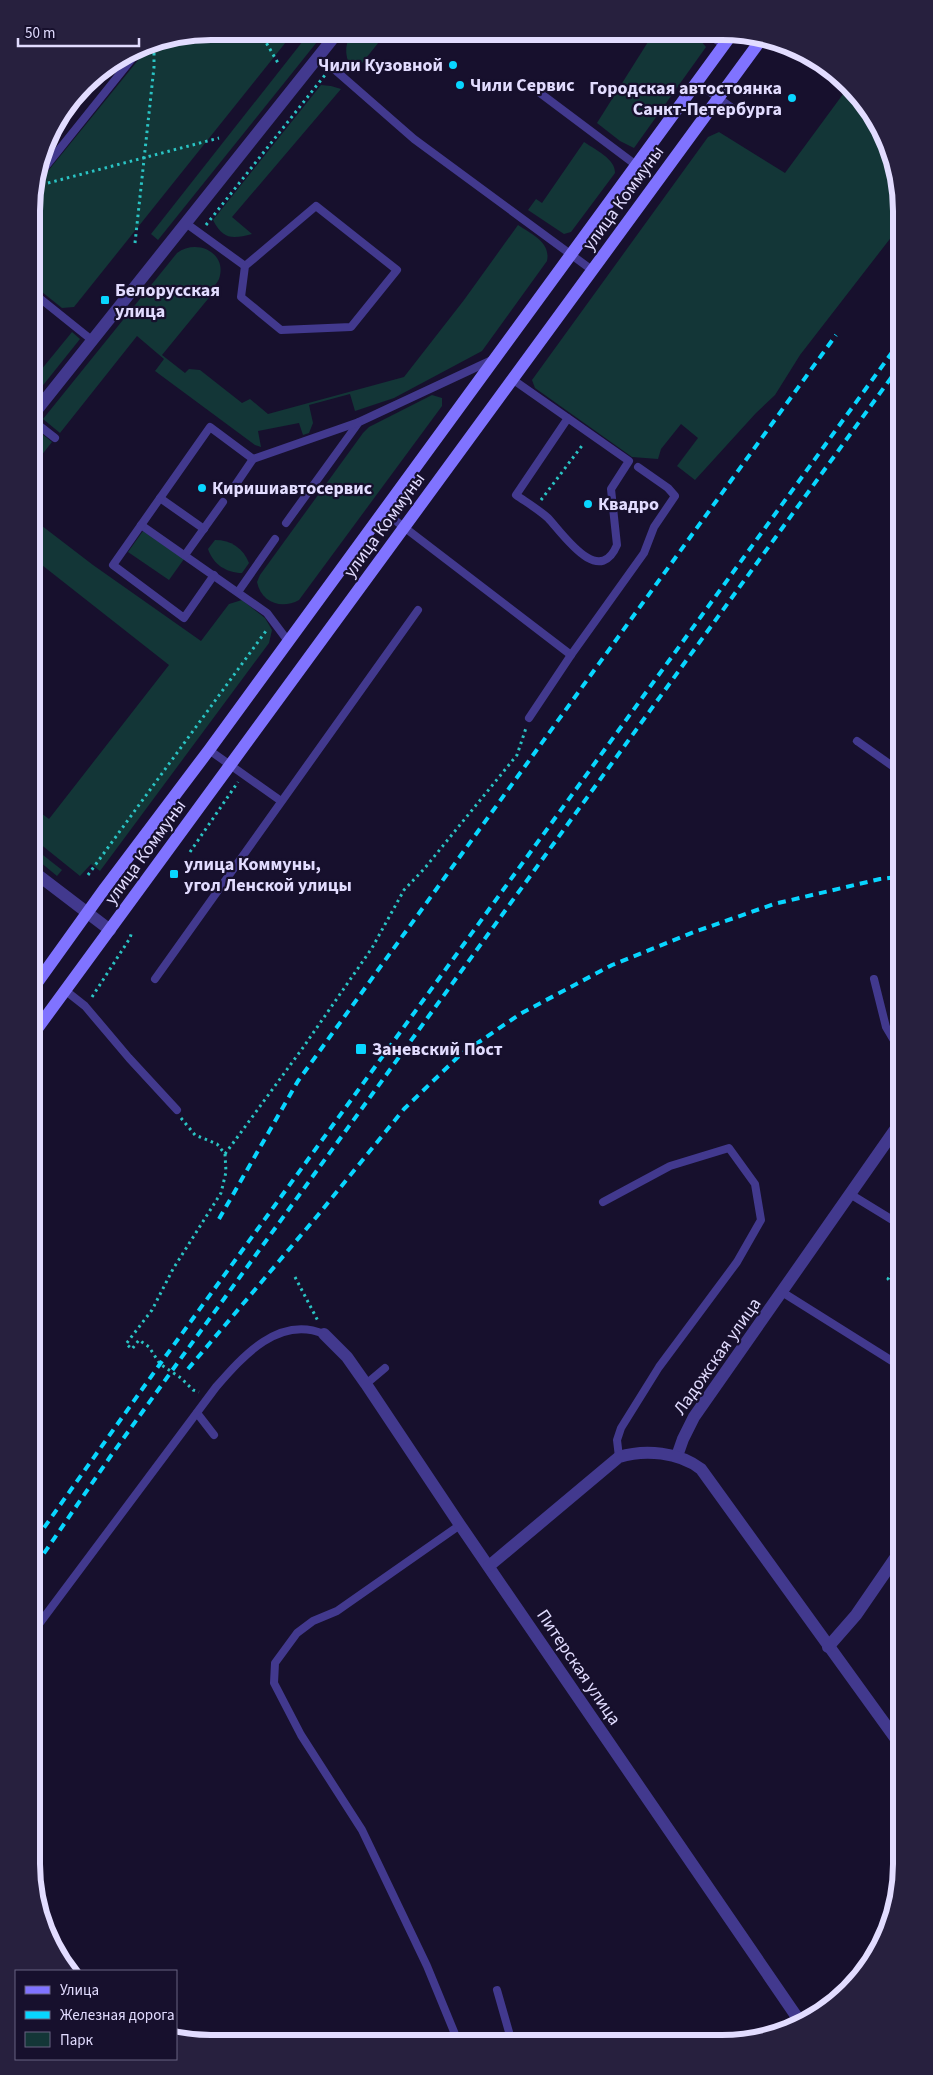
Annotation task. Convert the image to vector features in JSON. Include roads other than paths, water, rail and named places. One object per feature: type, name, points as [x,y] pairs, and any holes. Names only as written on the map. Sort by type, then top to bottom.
[{"type":"street","points":[[40,408],[332,40]]},
{"type":"street","name":"улица Коммуны","points":[[40,979],[727,40]]},
{"type":"street","name":"улица Коммуны","points":[[40,1026],[758,44]]},
{"type":"street","points":[[40,877],[110,930]]},
{"type":"street","name":"Ладожская улица","points":[[677,1456],[682,1439],[694,1417],[893,1133]]},
{"type":"street","name":"Питерская улица","points":[[324,1334],[347,1357],[366,1384],[460,1525],[797,2017]]},
{"type":"street","points":[[489,1566],[619,1457],[636,1452],[677,1456],[690,1461],[701,1469],[893,1735]]},
{"type":"street","points":[[828,1647],[856,1615],[893,1561]]},
{"type":"lane","points":[[716,40],[724,45]]},
{"type":"lane","points":[[319,56],[414,139],[592,270]]},
{"type":"lane","points":[[46,166],[130,61]]},
{"type":"lane","points":[[696,82],[735,110]]},
{"type":"lane","points":[[540,92],[636,165]]},
{"type":"lane","points":[[316,206],[397,270],[350,327],[281,330],[241,297],[245,266],[316,206]]},
{"type":"lane","points":[[187,224],[245,266]]},
{"type":"lane","points":[[40,298],[93,341]]},
{"type":"lane","points":[[234,487],[253,459],[359,422],[494,359]]},
{"type":"lane","points":[[512,379],[591,434],[629,461],[611,489],[617,545],[614,553],[607,559],[598,562],[583,557],[546,517],[516,495],[568,418]]},
{"type":"lane","points":[[286,523],[359,422]]},
{"type":"lane","points":[[40,425],[55,438]]},
{"type":"lane","points":[[214,576],[184,618],[113,565],[210,428],[253,459]]},
{"type":"lane","points":[[529,718],[571,655],[644,553],[654,528],[675,496],[668,488],[638,468]]},
{"type":"lane","points":[[160,498],[204,529]]},
{"type":"lane","points":[[185,555],[223,502]]},
{"type":"lane","points":[[383,511],[571,655]]},
{"type":"lane","points":[[141,524],[267,613],[288,641]]},
{"type":"lane","points":[[238,592],[274,539]]},
{"type":"lane","points":[[154,979],[418,610]]},
{"type":"lane","points":[[857,742],[893,767]]},
{"type":"lane","points":[[209,750],[281,801]]},
{"type":"lane","points":[[874,980],[886,1027],[893,1040]]},
{"type":"lane","points":[[66,991],[85,1006],[176,1110]]},
{"type":"lane","points":[[603,1202],[670,1166],[729,1148],[755,1184],[762,1220],[737,1262],[659,1367],[621,1428],[617,1440],[619,1457]]},
{"type":"lane","points":[[850,1194],[893,1220]]},
{"type":"lane","points":[[782,1292],[893,1362]]},
{"type":"lane","points":[[40,1623],[196,1413],[242,1357],[270,1338],[296,1328],[313,1329],[324,1334]]},
{"type":"lane","points":[[366,1384],[385,1368]]},
{"type":"lane","points":[[196,1413],[214,1435]]},
{"type":"lane","points":[[455,2035],[427,1966],[362,1830],[301,1735],[274,1683],[276,1663],[298,1633],[313,1622],[337,1611],[460,1525]]},
{"type":"lane","points":[[497,1990],[510,2035]]},
{"type":"railway","points":[[219,1219],[298,1081],[836,335]]},
{"type":"railway","points":[[40,1533],[160,1364],[893,351]]},
{"type":"railway","points":[[40,1559],[171,1372],[893,375]]},
{"type":"railway","points":[[188,1369],[318,1215],[404,1109],[460,1055],[520,1014],[612,965],[694,932],[774,904],[893,878]]},
{"type":"place","name":"Чили Кузовной","points":[[453,65]]},
{"type":"place","name":"Чили Сервис","points":[[460,85]]},
{"type":"place","name":"Городская автостоянка Санкт-Петербурга","points":[[792,98]]},
{"type":"place","name":"Белорусская улица","points":[[105,300]]},
{"type":"place","name":"Киришиавтосервис","points":[[202,488]]},
{"type":"place","name":"Квадро","points":[[588,504]]},
{"type":"place","name":"улица Коммуны, угол Ленской улицы","points":[[174,874]]},
{"type":"place","name":"Заневский Пост","points":[[361,1049]]}]
